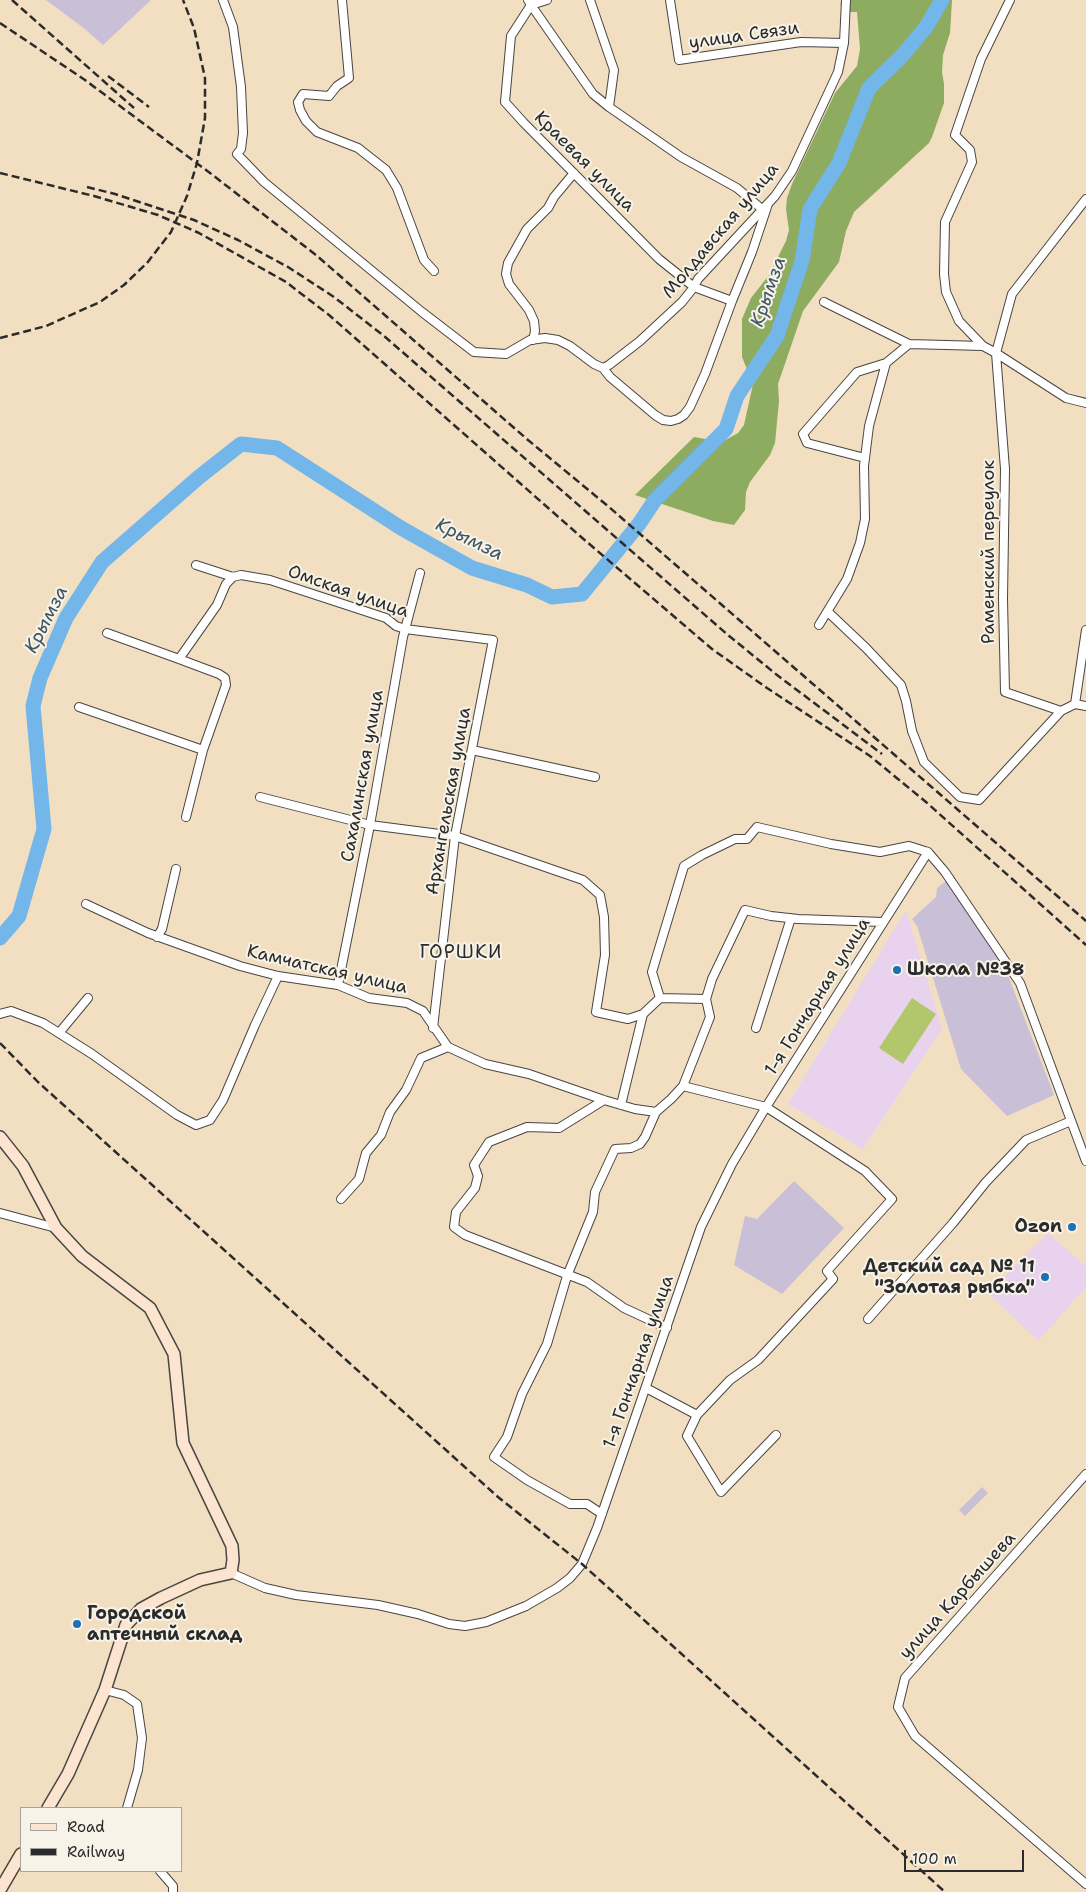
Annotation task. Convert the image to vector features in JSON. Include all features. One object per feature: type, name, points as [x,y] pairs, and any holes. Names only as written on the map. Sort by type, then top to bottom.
[{"type":"street","points":[[223,0],[233,27],[240,87],[243,133],[241,149],[236,154],[264,182],[422,312],[474,352],[506,354],[533,340],[545,338],[558,340],[602,368],[655,415],[663,420],[671,421],[678,419],[690,407],[705,374],[752,252],[765,207],[737,188],[681,156],[593,94],[530,2],[547,0]]},
{"type":"street","points":[[342,0],[349,78],[329,96],[303,94],[298,102],[300,110],[306,121],[317,132],[358,148],[386,170],[396,188],[424,260],[434,271]]},
{"type":"street","points":[[590,0],[614,70],[609,107]]},
{"type":"street","name":"улица Связи","points":[[670,0],[679,60],[801,42],[844,43]]},
{"type":"street","name":"Молдавская улица","points":[[602,368],[609,365],[640,341],[675,309],[694,287],[698,279],[765,207],[792,171],[838,72],[844,43],[846,0]]},
{"type":"street","points":[[1010,0],[981,60],[956,135],[970,150],[972,162],[946,222],[944,274],[946,292],[958,321],[983,346],[1066,398],[1086,403]]},
{"type":"street","name":"Краевая улица","points":[[530,2],[511,36],[505,102],[659,259],[694,287],[732,301]]},
{"type":"street","points":[[533,340],[535,331],[534,321],[529,310],[509,284],[506,274],[508,263],[527,229],[548,208],[554,196],[574,173]]},
{"type":"street","points":[[996,353],[1012,294],[1086,199]]},
{"type":"street","points":[[824,302],[909,344],[983,346]]},
{"type":"street","points":[[865,458],[807,443],[803,434],[857,372],[886,363],[909,344]]},
{"type":"street","name":"Раменский переулок","points":[[996,353],[1005,469],[1005,692],[1061,711]]},
{"type":"street","points":[[819,624],[828,612],[846,579],[860,543],[865,519],[865,458],[869,426],[886,363]]},
{"type":"street","name":"Омская улица","points":[[196,566],[233,577],[241,575],[270,580],[386,618],[396,626],[405,629],[493,640]]},
{"type":"street","name":"Сахалинская улица","points":[[338,985],[370,825],[405,629],[420,573]]},
{"type":"street","points":[[179,659],[189,642],[217,605],[226,584],[233,577]]},
{"type":"street","points":[[828,612],[901,685],[912,731],[924,762],[960,797],[979,800],[1061,711],[1075,704],[1086,706]]},
{"type":"street","points":[[1075,704],[1086,630]]},
{"type":"street","points":[[106,633],[219,674],[224,678],[226,685],[203,750],[186,817]]},
{"type":"street","name":"Архангельская улица","points":[[433,1028],[455,836],[493,640]]},
{"type":"street","points":[[79,707],[203,750]]},
{"type":"street","points":[[472,750],[595,776]]},
{"type":"street","points":[[260,797],[370,825],[455,836],[583,880],[600,895],[604,917],[605,955],[596,1012],[628,1019],[643,1014],[660,998],[706,999]]},
{"type":"street","points":[[660,998],[652,972],[684,866],[702,855],[734,839],[747,839],[757,827],[831,844],[880,852],[909,846],[928,852],[945,872],[1020,984],[1086,1160]]},
{"type":"street","name":"1-я Гончарная улица","points":[[231,1573],[265,1588],[296,1595],[378,1605],[418,1614],[449,1624],[466,1626],[486,1622],[526,1606],[570,1578],[582,1564],[602,1514],[701,1227],[732,1164],[766,1106],[928,852]]},
{"type":"street","points":[[158,937],[162,929],[176,869]]},
{"type":"street","name":"Камчатская улица","points":[[86,904],[158,937],[240,966],[278,976],[338,985],[369,998],[407,1003],[423,1011],[433,1028],[448,1046],[485,1064],[529,1074],[621,1105],[656,1112]]},
{"type":"street","points":[[602,1514],[587,1504],[570,1504],[527,1480],[494,1457],[508,1437],[522,1394],[547,1344],[567,1276],[593,1212],[595,1192],[615,1149],[630,1148],[640,1144],[656,1112],[683,1086],[710,1018],[706,999],[712,979],[744,910],[791,918],[883,922]]},
{"type":"street","name":"1-я Гончарная улица","points":[[756,1028],[791,918]]},
{"type":"street","points":[[0,1014],[11,1011],[43,1023],[92,1054],[177,1115],[196,1125],[210,1120],[223,1100],[255,1024],[278,976]]},
{"type":"street","points":[[60,1034],[88,998]]},
{"type":"street","points":[[621,1105],[643,1014]]},
{"type":"street","points":[[341,1199],[360,1179],[366,1153],[381,1135],[390,1112],[406,1090],[421,1058],[448,1046]]},
{"type":"street","points":[[683,1086],[766,1106],[865,1171],[892,1200],[827,1271],[833,1279],[758,1360],[730,1380],[697,1415],[687,1436],[721,1492],[776,1435]]},
{"type":"street","points":[[604,1100],[559,1128],[527,1127],[489,1142],[474,1165],[478,1176],[476,1188],[456,1212],[454,1227],[465,1235],[567,1276],[587,1282],[624,1308],[667,1328]]},
{"type":"street","points":[[868,1319],[953,1223],[986,1182],[1026,1140],[1071,1121]]},
{"type":"street","points":[[0,1137],[23,1166],[56,1228],[82,1256],[150,1308],[174,1354],[182,1443],[232,1546],[233,1560],[231,1573],[200,1580],[161,1598],[142,1609],[126,1625],[105,1690],[68,1774],[49,1807]]},
{"type":"street","points":[[0,1213],[56,1228]]},
{"type":"street","points":[[646,1388],[697,1415]]},
{"type":"street","name":"улица Карбышева","points":[[1086,1474],[905,1678],[898,1707],[915,1736],[1086,1884]]},
{"type":"street","points":[[105,1690],[124,1695],[137,1704],[142,1738],[138,1770],[127,1807]]},
{"type":"street","points":[[0,1890],[20,1856]]},
{"type":"street","points":[[161,1872],[173,1886],[173,1892]]},
{"type":"shaded area","points":[[46,0],[151,0],[103,45]]},
{"type":"shaded area","points":[[946,881],[1004,965],[1054,1095],[1007,1116],[961,1069],[917,926],[912,919],[936,897],[937,888]]},
{"type":"shaded area","name":"Школа №38","points":[[906,910],[942,1029],[863,1149],[788,1104]]},
{"type":"shaded area","points":[[794,1181],[844,1228],[782,1294],[734,1265],[745,1216],[757,1219]]},
{"type":"shaded area","name":"Детский сад № 11 \"Золотая рыбка\"","points":[[1048,1233],[1086,1267],[1086,1287],[1038,1341],[988,1293]]},
{"type":"shaded area","points":[[982,1487],[988,1493],[965,1516],[959,1510]]},
{"type":"green space","points":[[851,0],[952,0],[950,33],[943,55],[944,103],[932,137],[929,143],[854,212],[846,231],[839,262],[803,311],[778,384],[779,401],[775,443],[770,455],[750,482],[746,492],[745,510],[734,525],[713,521],[635,495],[694,437],[722,442],[738,433],[744,425],[753,384],[742,357],[742,319],[751,298],[769,275],[786,241],[789,230],[786,209],[787,198],[792,184],[835,93],[857,66],[860,49],[857,12],[846,12],[840,4]]},
{"type":"green space","points":[[912,998],[936,1014],[903,1064],[879,1048]]},
{"type":"waterway","name":"Крымза","points":[[0,938],[19,916],[44,829],[33,706],[40,678],[66,618],[102,562],[199,477],[241,444],[277,448],[401,528],[472,568],[527,585],[552,597],[582,594],[639,524],[655,500],[726,429],[737,396],[777,336],[802,261],[810,209],[839,163],[869,88],[902,56],[926,27],[942,0]]},
{"type":"railway","points":[[12,0],[134,108]]},
{"type":"railway","points":[[0,338],[46,326],[100,302],[124,285],[147,263],[171,232],[187,196],[197,163],[205,118],[205,78],[194,28],[183,0]]},
{"type":"railway","points":[[0,23],[85,80],[316,255],[1086,921]]},
{"type":"railway","points":[[108,76],[149,107]]},
{"type":"railway","points":[[0,173],[94,196],[158,215],[199,233],[286,282],[329,315],[580,536],[712,649],[870,756],[926,802],[1086,945]]},
{"type":"railway","points":[[87,187],[115,194],[194,220],[238,240],[288,267],[334,297],[384,336],[728,635],[777,675],[882,754]]},
{"type":"railway","points":[[0,1043],[38,1082],[498,1497],[582,1564],[945,1892]]},
{"type":"place","name":"Школа №38","points":[[897,970]]},
{"type":"place","name":"Ozon","points":[[1072,1227]]},
{"type":"place","name":"Детский сад № 11 \"Золотая рыбка\"","points":[[1045,1277]]},
{"type":"place","name":"Городской аптечный склад","points":[[77,1624]]},
{"type":"district","name":"ГОРШКИ","points":[[461,953]]}]
